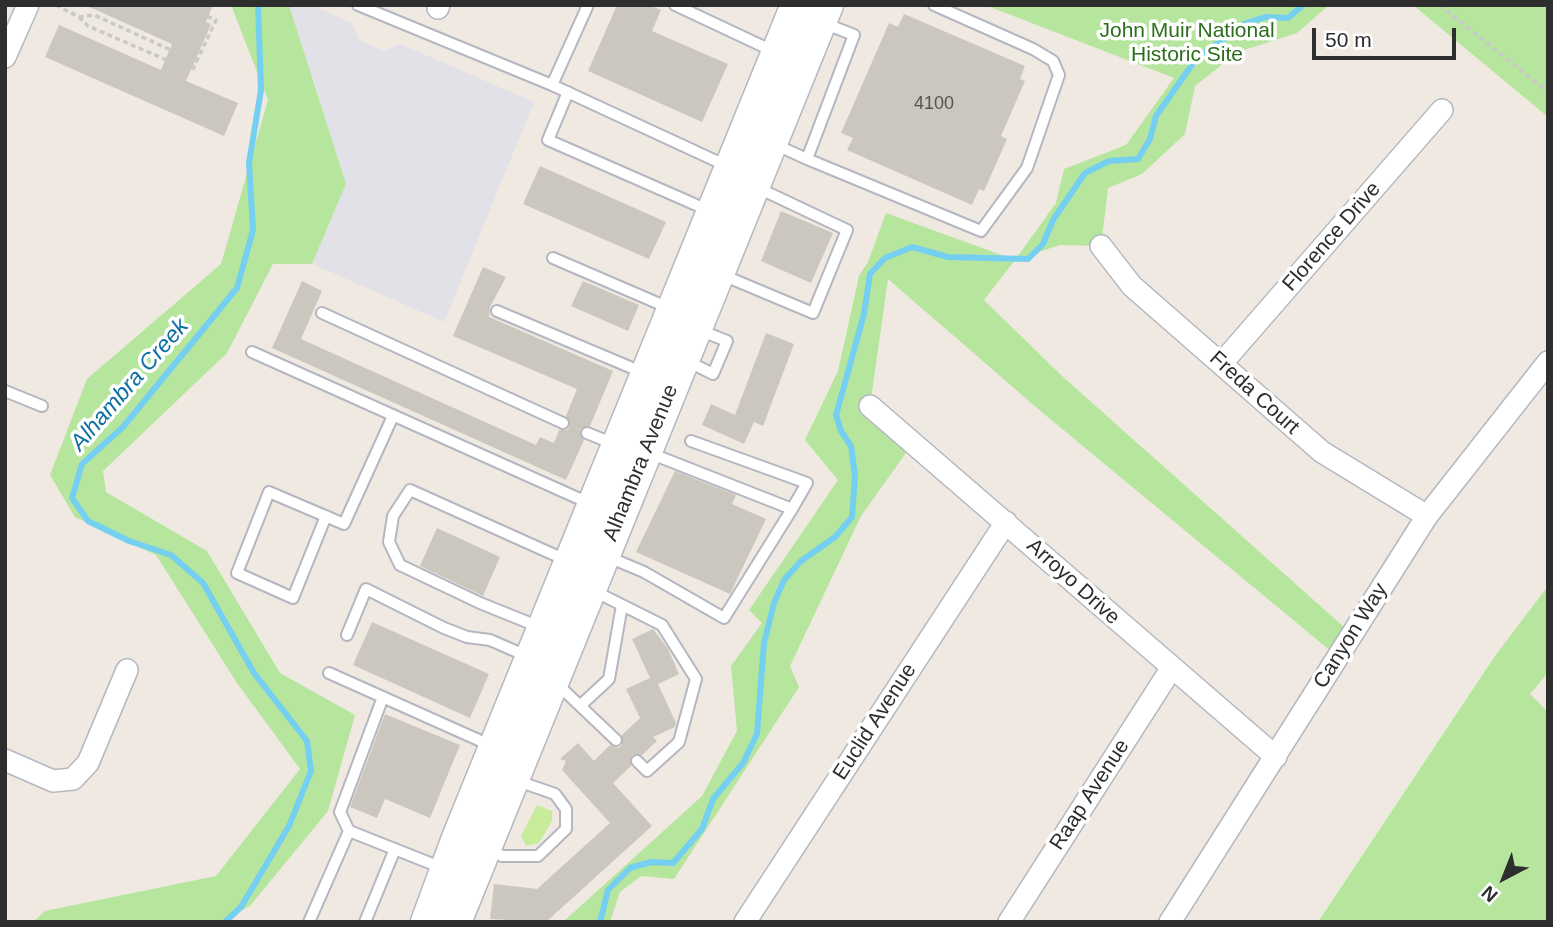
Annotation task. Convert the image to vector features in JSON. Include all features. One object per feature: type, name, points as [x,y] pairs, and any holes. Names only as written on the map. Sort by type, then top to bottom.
[{"type":"main road","name":"Alhambra Avenue","points":[[684,319],[718,274],[777,53],[815,11]]},
{"type":"main road","name":"Alhambra Avenue","points":[[427,922],[494,748],[590,589],[604,555],[666,357],[684,319],[713,213],[771,142],[815,11]]},
{"type":"main road","name":"Alhambra Avenue","points":[[455,922],[512,779],[542,669],[543,628],[593,506],[635,451]]},
{"type":"street","points":[[5,57],[28,5]]},
{"type":"street","name":"Florence Drive","points":[[1222,363],[1442,110]]},
{"type":"street","name":"Freda Court","points":[[1101,246],[1132,286],[1322,453],[1427,516]]},
{"type":"street","name":"Canyon Way","points":[[1170,922],[1427,516],[1548,362]]},
{"type":"street","name":"Arroyo Drive","points":[[870,406],[1276,757]]},
{"type":"street","name":"Euclid Avenue","points":[[745,922],[1006,522]]},
{"type":"street","name":"Raap Avenue","points":[[1009,922],[1171,669]]},
{"type":"street","points":[[5,760],[53,781],[73,779],[88,763],[127,670]]},
{"type":"lane","points":[[358,5],[568,92],[847,230],[813,313],[718,274]]},
{"type":"lane","points":[[552,85],[587,5]]},
{"type":"lane","points":[[675,5],[777,53]]},
{"type":"lane","points":[[771,142],[981,231],[1027,168],[1059,75],[1053,61],[1033,49],[934,5]]},
{"type":"lane","points":[[807,159],[854,35],[815,11]]},
{"type":"lane","points":[[568,92],[548,140],[713,213]]},
{"type":"lane","points":[[497,311],[666,357],[713,374],[727,341],[553,258]]},
{"type":"lane","points":[[322,313],[563,423]]},
{"type":"lane","points":[[252,352],[593,506]]},
{"type":"lane","points":[[5,391],[42,407]]},
{"type":"lane","points":[[327,516],[293,598],[237,573],[269,492],[327,516],[344,524],[393,416]]},
{"type":"lane","points":[[587,433],[792,509]]},
{"type":"lane","points":[[604,555],[644,572],[724,618],[807,484],[691,441]]},
{"type":"lane","points":[[543,628],[480,603],[400,565],[389,541],[393,516],[410,490],[570,562]]},
{"type":"lane","points":[[347,635],[366,589],[444,628],[489,640],[542,669],[616,740]]},
{"type":"lane","points":[[590,589],[662,625],[696,680],[679,741],[647,771],[636,761]]},
{"type":"lane","points":[[581,705],[608,679],[622,605]]},
{"type":"lane","points":[[329,673],[494,748]]},
{"type":"lane","points":[[383,697],[340,812],[349,831],[447,870]]},
{"type":"lane","points":[[484,846],[502,856],[538,856],[566,829],[566,809],[555,794],[512,779]]},
{"type":"lane","points":[[309,922],[349,831]]},
{"type":"lane","points":[[365,922],[395,849]]},
{"type":"path","points":[[56,5],[79,17],[88,26],[192,71],[216,20],[183,5]]},
{"type":"path","points":[[1440,5],[1548,92]]},
{"type":"path","points":[[79,17],[94,15],[197,62]]},
{"type":"shaded area","points":[[289,5],[311,5],[352,23],[359,40],[383,51],[400,44],[534,102],[444,322],[312,264],[346,184]]},
{"type":"green space","points":[[231,5],[289,5],[346,184],[312,264],[273,264],[227,353],[103,471],[106,492],[207,551],[280,673],[355,715],[328,811],[250,906],[218,922],[33,922],[45,911],[216,876],[300,769],[237,683],[156,555],[75,517],[50,475],[87,379],[221,264],[268,100]]},
{"type":"green space","name":"John Muir National Historic Site","points":[[985,5],[1329,5],[1297,33],[1238,52],[1195,86],[1185,134],[1142,174],[1108,188],[1101,246],[1060,245],[1015,260],[1056,203],[1064,169],[1126,145],[1174,78]]},
{"type":"green space","points":[[1413,5],[1548,5],[1548,117]]},
{"type":"green space","points":[[886,213],[1015,260],[984,300],[1062,376],[1353,635],[1338,657],[1044,414],[888,279],[870,406],[913,443],[861,516],[790,666],[799,687],[674,879],[641,876],[620,892],[610,922],[563,922],[702,796],[737,731],[731,666],[762,623],[749,610],[838,480],[805,440],[838,371],[859,276],[868,262]]},
{"type":"green space","points":[[1548,586],[1548,673],[1530,694],[1548,712],[1548,922],[1318,922],[1495,656]]},
{"type":"green space","points":[[537,805],[552,811],[552,821],[539,843],[526,846],[521,836]]},
{"type":"building","points":[[85,5],[213,5],[206,22],[211,24],[186,81],[238,103],[224,136],[45,57],[59,25],[161,70],[172,44]]},
{"type":"building","points":[[617,5],[649,5],[661,10],[652,31],[728,64],[702,122],[588,71]]},
{"type":"building","points":[[904,14],[1025,66],[1020,79],[1025,81],[1001,136],[1007,139],[984,191],[979,189],[972,205],[847,150],[853,138],[841,133],[889,23],[898,27]]},
{"type":"building","points":[[540,166],[666,222],[649,259],[523,204]]},
{"type":"building","points":[[781,211],[833,233],[811,283],[761,261]]},
{"type":"building","points":[[483,267],[506,277],[490,307],[489,317],[613,371],[590,426],[580,429],[584,440],[566,480],[272,348],[302,281],[322,291],[301,339],[536,445],[540,437],[554,443],[559,430],[567,430],[570,426],[566,416],[577,389],[453,336]]},
{"type":"building","points":[[583,281],[639,305],[628,331],[571,306]]},
{"type":"building","points":[[766,333],[794,344],[763,426],[754,422],[744,444],[702,425],[711,404],[735,415]]},
{"type":"building","points":[[675,471],[736,495],[732,504],[766,519],[730,594],[636,552]]},
{"type":"building","points":[[437,528],[500,557],[483,596],[420,566]]},
{"type":"building","points":[[372,622],[489,674],[470,718],[353,665]]},
{"type":"building","points":[[653,629],[668,649],[679,674],[658,684],[676,723],[675,727],[653,737],[657,741],[642,755],[632,755],[631,766],[613,783],[652,826],[546,922],[490,919],[494,884],[537,889],[610,823],[562,770],[566,761],[560,759],[578,743],[594,761],[610,745],[618,748],[622,745],[622,735],[640,718],[626,689],[650,678],[632,639]]},
{"type":"building","points":[[385,714],[460,745],[430,818],[385,799],[377,818],[350,807]]},
{"type":"waterway","name":"Alhambra Creek","points":[[225,922],[241,907],[289,826],[311,771],[307,741],[254,673],[203,583],[171,555],[129,541],[88,521],[72,498],[82,464],[123,427],[237,288],[253,230],[249,163],[261,90],[258,5]]},
{"type":"waterway","points":[[600,922],[608,890],[630,868],[651,862],[673,863],[702,829],[713,799],[743,763],[757,734],[764,643],[774,603],[784,580],[801,561],[835,537],[852,517],[855,476],[851,446],[841,431],[836,415],[864,314],[870,274],[885,258],[912,247],[948,257],[1028,259],[1043,244],[1053,220],[1085,173],[1109,161],[1138,159],[1150,139],[1156,116],[1196,59],[1244,24],[1265,17],[1288,18],[1303,5]]}]
